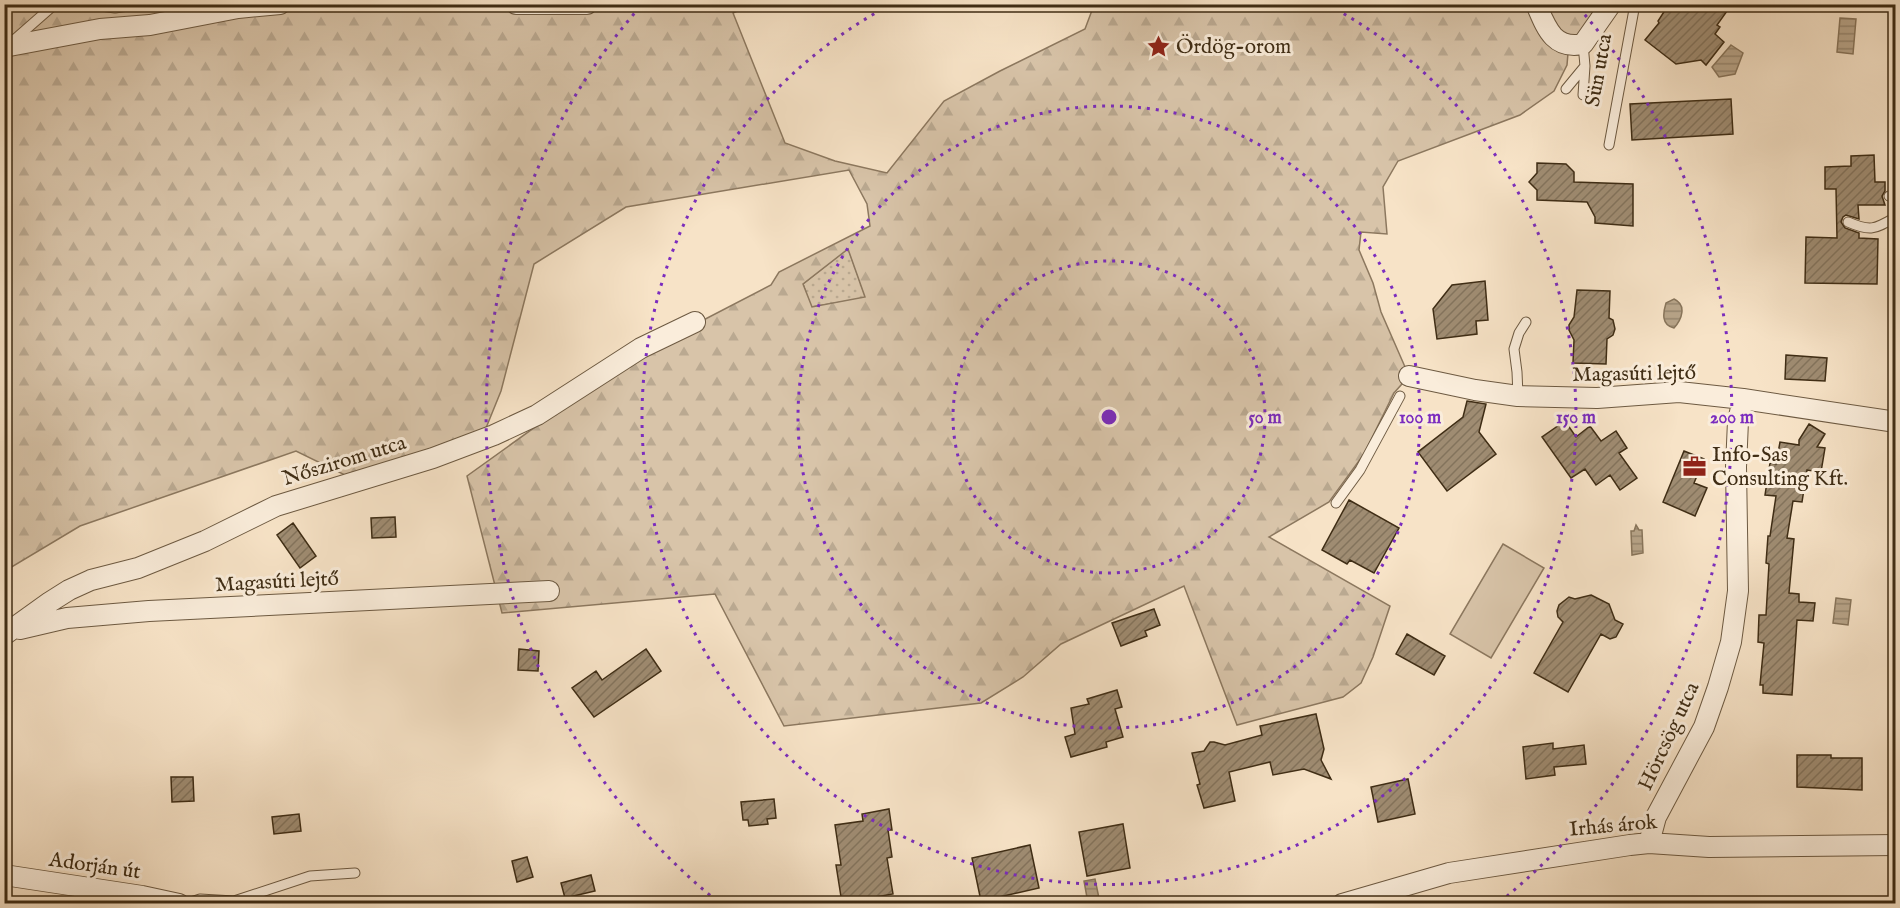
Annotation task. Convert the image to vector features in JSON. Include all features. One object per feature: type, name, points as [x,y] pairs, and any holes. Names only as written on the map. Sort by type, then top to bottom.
[{"type":"street","points":[[6,47],[89,31],[150,25],[280,4]]},
{"type":"street","points":[[516,4],[587,4]]},
{"type":"street","name":"Sün utca","points":[[1536,4],[1547,30],[1557,41],[1571,46],[1583,44],[1611,4]]},
{"type":"street","name":"Nőszirom utca","points":[[6,633],[69,590],[91,580],[138,568],[205,541],[276,506],[433,458],[494,435],[554,405],[640,348],[695,322]]},
{"type":"street","name":"Magasúti lejtő","points":[[1409,376],[1475,390],[1518,396],[1597,399],[1679,392],[1743,399],[1896,422]]},
{"type":"street","name":"Hörcsög utca","points":[[1649,843],[1656,817],[1704,727],[1731,642],[1738,591],[1736,467],[1738,421],[1743,399]]},
{"type":"street","name":"Magasúti lejtő","points":[[6,633],[68,618],[149,611],[549,591]]},
{"type":"street","name":"Irhás árok","points":[[1342,903],[1369,900],[1449,873],[1649,843],[1709,847],[1896,845]]},
{"type":"street","name":"Adorján út","points":[[4,875],[140,900],[179,903]]},
{"type":"lane","points":[[6,47],[55,4]]},
{"type":"lane","points":[[87,4],[115,8],[140,4]]},
{"type":"lane","name":"Sün utca","points":[[1609,145],[1635,4]]},
{"type":"lane","name":"Sün utca","points":[[1583,44],[1585,66],[1583,95]]},
{"type":"lane","name":"Sün utca","points":[[1566,89],[1585,66]]},
{"type":"lane","points":[[1848,222],[1874,229],[1896,217]]},
{"type":"lane","points":[[1518,396],[1514,349],[1519,333],[1526,322]]},
{"type":"lane","points":[[1336,503],[1360,470],[1400,396]]},
{"type":"lane","points":[[186,903],[200,899],[234,901],[310,876],[355,873]]},
{"type":"green space","points":[[5,5],[750,5],[733,13],[785,143],[835,161],[887,173],[944,101],[1085,29],[1094,5],[1611,5],[1568,53],[1567,65],[1554,91],[1520,115],[1398,161],[1383,187],[1387,234],[1361,232],[1359,250],[1373,283],[1381,312],[1409,376],[1394,393],[1364,454],[1329,502],[1269,537],[1390,606],[1373,657],[1361,683],[1343,697],[1237,725],[1184,586],[1061,644],[1023,677],[981,703],[784,726],[715,594],[502,613],[467,476],[634,356],[771,285],[779,272],[870,226],[867,204],[849,170],[626,207],[534,264],[501,391],[486,428],[351,478],[296,451],[80,526],[5,571]],"holes":[[[848,249],[865,297],[812,307],[803,284]]]},
{"type":"green space","points":[[848,248],[866,298],[811,307],[803,284]]},
{"type":"green space","points":[[1503,544],[1544,568],[1491,658],[1450,634]]},
{"type":"shaded area","points":[[1840,18],[1856,19],[1853,54],[1837,52]]},
{"type":"shaded area","points":[[1731,45],[1743,53],[1735,74],[1719,77],[1712,67]]},
{"type":"shaded area","points":[[1674,299],[1681,305],[1682,312],[1674,328],[1667,324],[1664,315],[1666,303]]},
{"type":"shaded area","points":[[1636,525],[1639,530],[1642,530],[1643,553],[1632,555],[1631,531],[1634,531]]},
{"type":"shaded area","points":[[1836,598],[1851,600],[1848,625],[1833,623]]},
{"type":"shaded area","points":[[1095,879],[1100,903],[1088,903],[1084,881]]},
{"type":"building","points":[[1669,4],[1732,4],[1717,25],[1720,27],[1715,34],[1724,42],[1706,65],[1701,60],[1676,64],[1645,40],[1659,23],[1658,21]]},
{"type":"building","points":[[1731,99],[1733,134],[1632,140],[1630,104]]},
{"type":"building","points":[[1874,155],[1875,182],[1885,182],[1885,191],[1882,196],[1885,205],[1858,205],[1859,219],[1846,215],[1841,222],[1845,228],[1859,233],[1859,238],[1878,239],[1877,284],[1805,283],[1806,237],[1837,238],[1836,189],[1825,189],[1825,167],[1851,166],[1851,156]]},
{"type":"building","points":[[1537,163],[1566,164],[1574,172],[1574,182],[1633,184],[1633,226],[1595,223],[1595,217],[1587,202],[1537,200],[1537,190],[1529,182],[1537,173]]},
{"type":"building","points":[[1485,281],[1488,320],[1476,321],[1477,334],[1437,339],[1433,309],[1452,285]]},
{"type":"building","points":[[1577,290],[1610,291],[1609,318],[1613,320],[1615,329],[1613,335],[1607,339],[1606,364],[1573,363],[1574,340],[1569,325],[1574,317]]},
{"type":"building","points":[[1786,355],[1827,358],[1825,381],[1785,379]]},
{"type":"building","points":[[1467,401],[1486,404],[1479,432],[1496,454],[1447,491],[1418,452],[1463,417]]},
{"type":"building","points":[[1565,421],[1576,437],[1590,426],[1601,441],[1616,431],[1627,448],[1619,453],[1637,478],[1620,490],[1610,475],[1596,485],[1585,469],[1571,478],[1542,437]]},
{"type":"building","points":[[1809,424],[1825,434],[1817,447],[1825,448],[1821,472],[1807,470],[1802,502],[1793,501],[1787,538],[1794,539],[1789,593],[1799,594],[1799,602],[1815,603],[1813,621],[1797,620],[1792,695],[1763,693],[1763,685],[1760,685],[1764,643],[1758,642],[1759,615],[1766,615],[1768,536],[1770,536],[1776,496],[1765,495],[1770,463],[1776,464],[1780,442],[1799,445],[1799,440]]},
{"type":"building","points":[[1684,451],[1704,459],[1694,483],[1707,488],[1695,516],[1663,502]]},
{"type":"building","points":[[1349,500],[1399,528],[1374,573],[1350,560],[1347,564],[1322,550]]},
{"type":"building","points":[[395,517],[396,537],[372,538],[371,518]]},
{"type":"building","points":[[293,523],[316,556],[300,568],[277,535]]},
{"type":"building","points":[[1591,595],[1609,604],[1615,620],[1623,624],[1616,637],[1610,639],[1601,634],[1568,692],[1534,673],[1563,622],[1558,617],[1559,605],[1569,597],[1575,599]]},
{"type":"building","points":[[1154,609],[1160,625],[1145,631],[1147,636],[1121,646],[1112,623]]},
{"type":"building","points":[[1407,634],[1445,656],[1434,675],[1396,654]]},
{"type":"building","points":[[519,649],[539,651],[538,671],[518,670]]},
{"type":"building","points":[[646,649],[661,671],[594,717],[572,688],[596,671],[602,680]]},
{"type":"building","points":[[1117,690],[1122,707],[1115,709],[1123,737],[1106,742],[1107,747],[1071,757],[1065,737],[1075,734],[1071,708],[1089,704],[1087,699]]},
{"type":"building","points":[[1316,714],[1324,749],[1321,760],[1331,779],[1304,769],[1273,775],[1270,762],[1229,772],[1235,801],[1204,808],[1197,785],[1200,784],[1192,753],[1204,751],[1210,742],[1225,745],[1262,735],[1260,726]]},
{"type":"building","points":[[1553,743],[1553,749],[1584,745],[1586,764],[1554,767],[1555,775],[1526,779],[1523,747]]},
{"type":"building","points":[[1797,755],[1862,758],[1862,790],[1797,787]]},
{"type":"building","points":[[171,777],[193,777],[194,801],[172,802]]},
{"type":"building","points":[[1408,779],[1415,814],[1378,822],[1371,787]]},
{"type":"building","points":[[774,799],[776,818],[767,819],[768,824],[749,826],[748,820],[743,820],[741,802]]},
{"type":"building","points":[[889,809],[892,830],[888,830],[892,857],[887,858],[893,894],[842,903],[836,865],[841,865],[835,825],[863,821],[862,814]]},
{"type":"building","points":[[299,814],[301,831],[274,834],[272,817]]},
{"type":"building","points":[[1123,824],[1130,868],[1087,876],[1079,832]]},
{"type":"building","points":[[1030,845],[1039,888],[981,901],[972,858]]},
{"type":"building","points":[[527,857],[533,877],[517,882],[512,861]]},
{"type":"building","points":[[591,875],[595,891],[565,898],[561,883]]},
{"type":"place","name":"Ördög-orom","points":[[1158,46]]},
{"type":"place","name":"Info-Sas Consulting Kft.","points":[[1694,466]]}]
